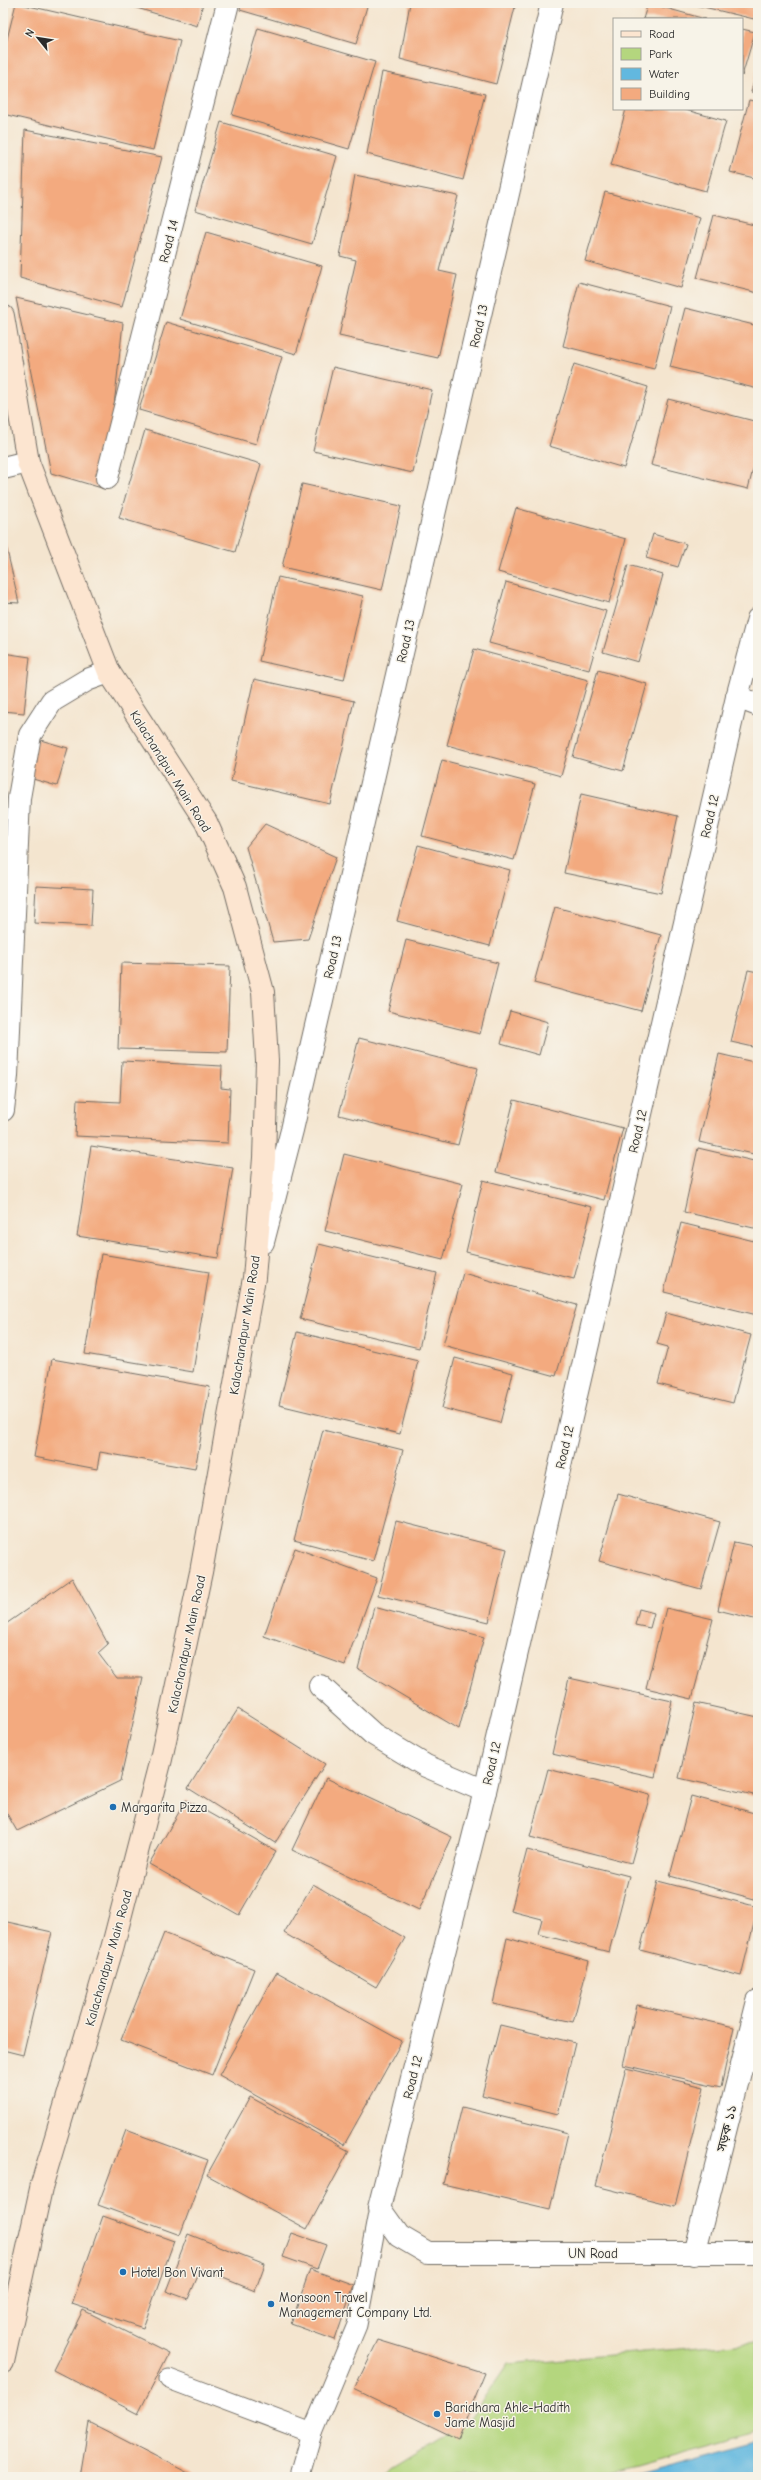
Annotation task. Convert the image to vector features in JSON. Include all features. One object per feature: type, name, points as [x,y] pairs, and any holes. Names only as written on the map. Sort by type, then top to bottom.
[{"type":"street","name":"Road 14","points":[[108,478],[228,3]]},
{"type":"street","name":"Road 13","points":[[254,1278],[292,1130],[552,3]]},
{"type":"street","name":"Kalachandpur Main Road","points":[[3,316],[28,462],[110,672],[206,822],[235,887],[263,992],[267,1068],[264,1158],[254,1278],[201,1572],[161,1759],[113,1945],[42,2184],[3,2362]]},
{"type":"street","points":[[3,468],[28,462]]},
{"type":"street","name":"Road 12","points":[[379,2208],[485,1792],[737,698],[758,619]]},
{"type":"street","points":[[3,1110],[7,1076],[19,798],[30,735],[52,702],[88,680],[110,672]]},
{"type":"street","points":[[737,698],[758,705]]},
{"type":"street","points":[[320,1686],[373,1734],[426,1766],[485,1792]]},
{"type":"street","name":"সড়ক ১১","points":[[694,2254],[758,2001]]},
{"type":"street","name":"UN Road","points":[[379,2208],[399,2236],[428,2253],[758,2253]]},
{"type":"lane","points":[[301,2471],[312,2433],[357,2325],[379,2208]]},
{"type":"lane","points":[[169,2379],[312,2433]]},
{"type":"green space","points":[[758,2342],[758,2432],[596,2477],[378,2477],[468,2422],[508,2364]]},
{"type":"water","points":[[758,2442],[758,2477],[627,2477]]},
{"type":"building","points":[[16,3],[180,41],[153,150],[3,114],[3,55]]},
{"type":"building","points":[[120,3],[203,3],[197,26]]},
{"type":"building","points":[[242,3],[368,3],[356,44],[240,10]]},
{"type":"building","points":[[410,3],[516,3],[496,84],[400,59]]},
{"type":"building","points":[[648,3],[701,18],[643,18]]},
{"type":"building","points":[[691,3],[758,3],[754,19],[691,4]]},
{"type":"building","points":[[258,28],[375,62],[349,149],[232,115]]},
{"type":"building","points":[[743,29],[755,32],[743,73]]},
{"type":"building","points":[[758,66],[758,94],[751,92]]},
{"type":"building","points":[[382,72],[485,94],[463,180],[367,154]]},
{"type":"building","points":[[749,100],[758,102],[758,179],[730,172]]},
{"type":"building","points":[[626,110],[686,110],[726,121],[706,191],[611,165]]},
{"type":"building","points":[[221,122],[337,156],[312,244],[195,210]]},
{"type":"building","points":[[25,130],[162,157],[122,307],[20,278]]},
{"type":"building","points":[[355,175],[458,196],[439,271],[457,275],[438,358],[339,336],[356,260],[340,256]]},
{"type":"building","points":[[605,192],[700,218],[681,288],[585,261]]},
{"type":"building","points":[[714,215],[758,226],[758,293],[697,278]]},
{"type":"building","points":[[206,232],[322,266],[296,354],[180,319]]},
{"type":"building","points":[[579,282],[670,306],[654,369],[563,346]]},
{"type":"building","points":[[16,298],[123,323],[105,489],[51,473]]},
{"type":"building","points":[[685,308],[758,326],[758,389],[670,367]]},
{"type":"building","points":[[166,322],[282,357],[256,444],[139,410]]},
{"type":"building","points":[[574,364],[648,387],[624,468],[549,446]]},
{"type":"building","points":[[333,367],[432,390],[413,473],[313,451]]},
{"type":"building","points":[[668,399],[758,422],[758,450],[748,489],[651,465]]},
{"type":"building","points":[[145,430],[261,464],[235,552],[119,518]]},
{"type":"building","points":[[302,484],[401,506],[382,590],[282,567]]},
{"type":"building","points":[[516,508],[626,539],[609,603],[498,572]]},
{"type":"building","points":[[653,534],[686,544],[678,567],[646,558]]},
{"type":"building","points":[[4,537],[19,603],[3,602]]},
{"type":"building","points":[[628,565],[663,575],[638,662],[603,652]]},
{"type":"building","points":[[278,577],[363,596],[344,680],[259,661]]},
{"type":"building","points":[[506,582],[606,611],[589,670],[489,643]]},
{"type":"building","points":[[474,649],[588,680],[561,776],[447,745]]},
{"type":"building","points":[[3,653],[30,657],[24,713],[3,711]]},
{"type":"building","points":[[598,670],[647,684],[623,771],[573,757]]},
{"type":"building","points":[[254,679],[354,701],[330,804],[231,781]]},
{"type":"building","points":[[37,739],[68,748],[57,786],[26,777]]},
{"type":"building","points":[[442,760],[535,784],[514,860],[422,836]]},
{"type":"building","points":[[581,794],[678,816],[661,893],[564,873]]},
{"type":"building","points":[[265,824],[336,857],[308,939],[273,942],[246,847]]},
{"type":"building","points":[[418,845],[510,870],[490,946],[397,921]]},
{"type":"building","points":[[36,886],[93,889],[91,926],[34,923]]},
{"type":"building","points":[[555,907],[661,935],[641,1011],[534,983]]},
{"type":"building","points":[[406,940],[498,963],[480,1034],[388,1011]]},
{"type":"building","points":[[121,963],[230,966],[227,1052],[118,1049]]},
{"type":"building","points":[[748,970],[758,972],[758,1048],[731,1042]]},
{"type":"building","points":[[510,1011],[548,1022],[539,1055],[501,1044]]},
{"type":"building","points":[[359,1038],[478,1068],[458,1145],[339,1115]]},
{"type":"building","points":[[719,1054],[758,1063],[758,1155],[699,1142]]},
{"type":"building","points":[[122,1061],[222,1066],[221,1088],[230,1089],[228,1143],[75,1136],[77,1100],[120,1102]]},
{"type":"building","points":[[514,1100],[623,1128],[604,1200],[496,1172]]},
{"type":"building","points":[[91,1146],[233,1168],[218,1258],[77,1236]]},
{"type":"building","points":[[698,1148],[758,1162],[758,1229],[684,1212]]},
{"type":"building","points":[[344,1154],[463,1184],[443,1260],[325,1231]]},
{"type":"building","points":[[483,1180],[592,1207],[574,1279],[466,1252]]},
{"type":"building","points":[[681,1223],[758,1242],[757,1315],[664,1292]]},
{"type":"building","points":[[319,1244],[437,1273],[419,1348],[300,1319]]},
{"type":"building","points":[[101,1254],[209,1272],[193,1372],[85,1354]]},
{"type":"building","points":[[463,1273],[577,1305],[556,1376],[443,1345]]},
{"type":"building","points":[[666,1313],[751,1335],[733,1403],[658,1384],[668,1347],[657,1344]]},
{"type":"building","points":[[297,1332],[418,1361],[400,1434],[279,1405]]},
{"type":"building","points":[[455,1358],[513,1373],[500,1423],[442,1408]]},
{"type":"building","points":[[52,1359],[210,1387],[195,1469],[100,1452],[97,1469],[34,1457]]},
{"type":"building","points":[[323,1430],[403,1450],[373,1561],[294,1540]]},
{"type":"building","points":[[618,1494],[720,1522],[701,1589],[599,1561]]},
{"type":"building","points":[[396,1521],[507,1549],[489,1622],[378,1595]]},
{"type":"building","points":[[734,1542],[758,1547],[758,1620],[718,1610]]},
{"type":"building","points":[[295,1548],[377,1578],[345,1665],[264,1636]]},
{"type":"building","points":[[72,1578],[108,1644],[98,1653],[117,1678],[143,1678],[120,1781],[17,1831],[3,1807],[3,1626]]},
{"type":"building","points":[[374,1607],[484,1637],[459,1729],[358,1669]]},
{"type":"building","points":[[666,1608],[713,1619],[692,1699],[646,1688]]},
{"type":"building","points":[[639,1609],[654,1613],[650,1628],[635,1625]]},
{"type":"building","points":[[569,1678],[672,1701],[655,1777],[552,1754]]},
{"type":"building","points":[[696,1703],[758,1717],[758,1796],[679,1778]]},
{"type":"building","points":[[238,1709],[325,1764],[275,1843],[188,1788]]},
{"type":"building","points":[[548,1769],[650,1795],[631,1863],[530,1837]]},
{"type":"building","points":[[326,1778],[452,1837],[419,1910],[292,1850]]},
{"type":"building","points":[[691,1796],[758,1814],[758,1900],[670,1876]]},
{"type":"building","points":[[186,1800],[276,1851],[239,1915],[149,1864]]},
{"type":"building","points":[[527,1850],[629,1876],[609,1952],[538,1934],[542,1919],[511,1911]]},
{"type":"building","points":[[658,1881],[758,1907],[741,1976],[640,1950]]},
{"type":"building","points":[[313,1884],[405,1938],[376,1987],[284,1933]]},
{"type":"building","points":[[3,1921],[52,1932],[23,2055],[3,2050]]},
{"type":"building","points":[[164,1933],[254,1969],[212,2075],[121,2040]]},
{"type":"building","points":[[507,1938],[589,1961],[573,2022],[493,2004]]},
{"type":"building","points":[[277,1972],[402,2041],[344,2145],[219,2075]]},
{"type":"building","points":[[637,2005],[734,2027],[721,2087],[623,2065]]},
{"type":"building","points":[[500,2025],[575,2043],[558,2114],[482,2095]]},
{"type":"building","points":[[626,2068],[704,2087],[675,2206],[596,2186]]},
{"type":"building","points":[[250,2097],[349,2151],[307,2229],[207,2175]]},
{"type":"building","points":[[462,2107],[568,2133],[550,2209],[443,2184]]},
{"type":"building","points":[[126,2130],[208,2160],[180,2235],[98,2205]]},
{"type":"building","name":"Hotel Bon Vivant","points":[[103,2216],[174,2241],[143,2328],[72,2304]]},
{"type":"building","points":[[292,2233],[326,2245],[317,2269],[283,2257]]},
{"type":"building","points":[[188,2234],[265,2264],[255,2291],[201,2269],[188,2299],[166,2291]]},
{"type":"building","points":[[310,2269],[354,2285],[335,2340],[291,2324]]},
{"type":"building","points":[[83,2310],[169,2353],[138,2414],[53,2370]]},
{"type":"building","name":"Baridhara Ahle-Hadith Jame Masjid","points":[[378,2340],[485,2373],[458,2439],[354,2389]]},
{"type":"building","points":[[89,2422],[196,2477],[80,2477]]},
{"type":"place","name":"Margarita Pizza","points":[[113,1807]]},
{"type":"place","name":"Hotel Bon Vivant","points":[[123,2272]]},
{"type":"place","name":"Monsoon Travel Management Company Ltd.","points":[[271,2304]]},
{"type":"place","name":"Baridhara Ahle-Hadith Jame Masjid","points":[[437,2414]]}]
